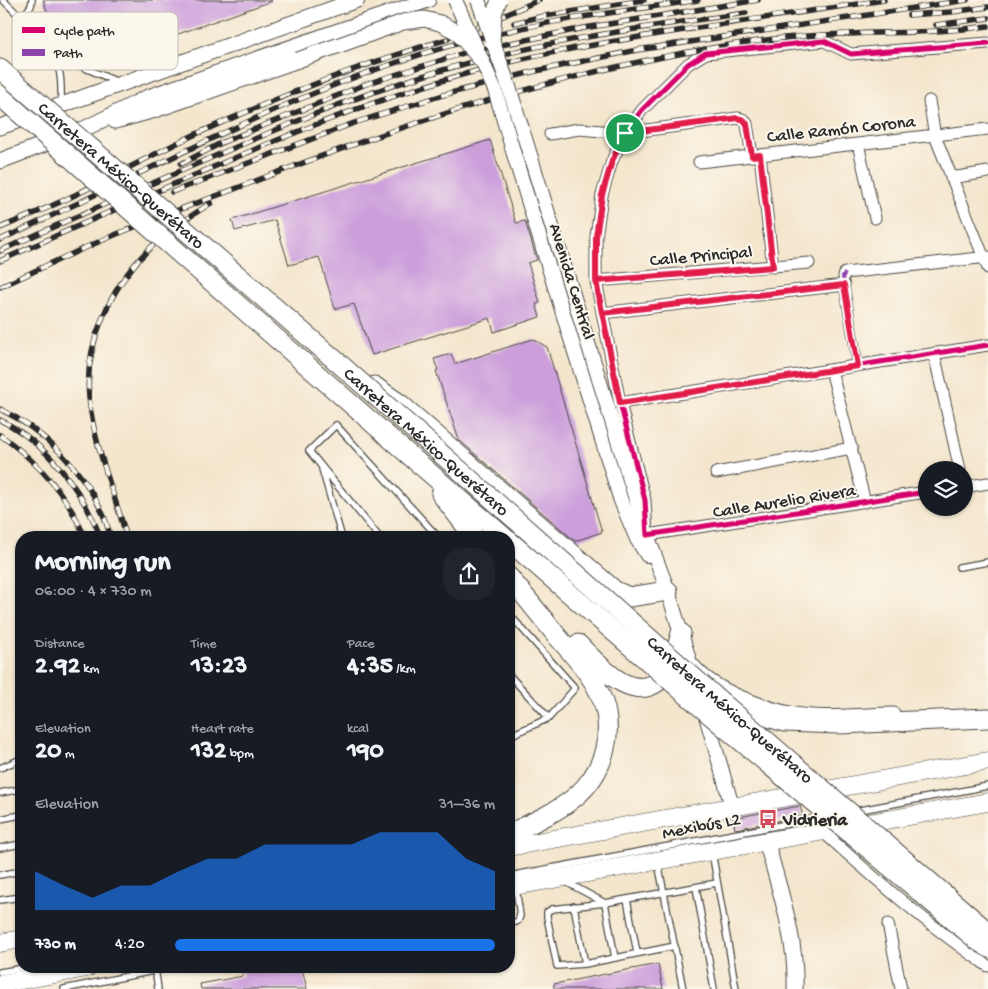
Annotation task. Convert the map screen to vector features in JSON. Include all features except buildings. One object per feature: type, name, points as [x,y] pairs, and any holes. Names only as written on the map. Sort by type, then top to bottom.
[{"type":"highway","name":"Carretera México-Querétaro","points":[[0,69],[988,932]]},
{"type":"highway","name":"Carretera México-Querétaro","points":[[0,96],[496,531]]},
{"type":"highway","points":[[342,366],[400,404],[615,591],[629,597],[668,591]]},
{"type":"highway","points":[[416,461],[471,531]]},
{"type":"highway","name":"Carretera México-Querétaro","points":[[515,546],[709,714],[978,941],[988,947]]},
{"type":"highway","points":[[515,581],[595,662],[624,685],[637,688],[647,686],[654,684],[665,675],[672,661],[681,633]]},
{"type":"highway","points":[[515,582],[589,675],[600,694],[607,715],[608,730],[603,759],[595,774],[576,796],[552,812],[515,831]]},
{"type":"highway","points":[[718,698],[746,710],[784,722],[839,724],[988,718]]},
{"type":"main road","points":[[178,64],[357,0]]},
{"type":"main road","points":[[82,130],[148,97],[428,0]]},
{"type":"main road","points":[[492,41],[494,14],[500,0]]},
{"type":"main road","points":[[0,160],[82,130],[155,110],[403,22],[424,19],[440,23],[457,32],[482,61]]},
{"type":"main road","points":[[0,127],[160,70]]},
{"type":"main road","points":[[515,846],[988,761]]},
{"type":"main road","points":[[515,883],[562,878],[766,840],[988,802]]},
{"type":"main road","points":[[766,840],[793,943],[796,969],[795,989]]},
{"type":"main road","points":[[0,943],[15,940]]},
{"type":"main road","points":[[0,984],[60,973]]},
{"type":"street","name":"Avenida Central","points":[[455,0],[495,90],[621,501],[637,539],[659,569]]},
{"type":"street","name":"Avenida Central","points":[[478,0],[509,87],[646,535],[668,591],[690,660],[732,806]]},
{"type":"street","points":[[646,535],[645,500],[620,403],[596,281],[596,237],[602,195],[612,161],[625,133],[642,110],[688,64],[706,53],[824,41],[851,54],[988,43]]},
{"type":"street","points":[[602,313],[987,261],[935,136],[929,101]]},
{"type":"street","points":[[550,134],[579,129],[625,133],[738,118],[744,120],[747,124],[756,156],[773,267]]},
{"type":"street","name":"Calle Ramón Corona","points":[[699,162],[988,129]]},
{"type":"street","points":[[858,144],[875,218]]},
{"type":"street","points":[[951,178],[988,172]]},
{"type":"street","name":"Calle Principal","points":[[596,281],[809,263]]},
{"type":"street","points":[[845,279],[858,366]]},
{"type":"street","points":[[620,403],[988,345]]},
{"type":"street","points":[[934,353],[958,461]]},
{"type":"street","points":[[832,370],[866,502]]},
{"type":"street","points":[[716,473],[852,448]]},
{"type":"street","points":[[973,486],[988,483]]},
{"type":"street","name":"Calle Aurelio Rivera","points":[[646,535],[918,493]]},
{"type":"street","points":[[690,660],[699,671],[722,687],[763,705],[791,712],[829,714],[988,709]]},
{"type":"street","points":[[870,822],[875,830],[901,854],[988,922]]},
{"type":"street","points":[[822,831],[889,890],[956,945],[988,966]]},
{"type":"street","points":[[888,924],[901,989]]},
{"type":"lane","points":[[3,0],[15,12]]},
{"type":"lane","points":[[26,12],[31,6],[32,0]]},
{"type":"lane","points":[[59,70],[61,105]]},
{"type":"lane","points":[[89,70],[121,84]]},
{"type":"lane","points":[[374,531],[309,451],[336,425],[433,531]]},
{"type":"lane","points":[[321,467],[340,531]]},
{"type":"lane","points":[[959,567],[988,562]]},
{"type":"lane","points":[[515,621],[575,688],[549,718],[515,733]]},
{"type":"lane","points":[[515,682],[549,718]]},
{"type":"lane","points":[[0,768],[15,762]]},
{"type":"lane","name":"Mexibús L2","points":[[515,882],[988,786]]},
{"type":"lane","name":"Mexibús L2","points":[[614,835],[877,788]]},
{"type":"lane","points":[[0,793],[15,790]]},
{"type":"lane","points":[[0,819],[15,816]]},
{"type":"lane","points":[[0,848],[15,845]]},
{"type":"lane","points":[[711,850],[736,989]]},
{"type":"lane","points":[[658,860],[683,989]]},
{"type":"lane","points":[[0,875],[15,872]]},
{"type":"lane","points":[[562,878],[569,885],[605,903]]},
{"type":"lane","points":[[674,946],[585,964],[557,966],[547,912],[552,909],[605,903],[717,882]]},
{"type":"lane","points":[[696,887],[714,989]]},
{"type":"lane","points":[[0,900],[15,898]]},
{"type":"lane","points":[[515,898],[520,916],[518,921],[515,922]]},
{"type":"lane","points":[[627,899],[637,953]]},
{"type":"lane","points":[[605,903],[615,958]]},
{"type":"lane","points":[[574,906],[585,964]]},
{"type":"lane","points":[[0,972],[15,970]]},
{"type":"lane","points":[[64,989],[134,973]]},
{"type":"lane","points":[[156,973],[158,989]]},
{"type":"railway","points":[[455,37],[539,0]]},
{"type":"railway","points":[[514,23],[539,17],[644,0]]},
{"type":"railway","points":[[0,240],[243,124],[341,82],[392,64],[462,42],[529,27],[698,0]]},
{"type":"railway","points":[[181,164],[223,142],[366,84],[467,52],[584,28],[758,0]]},
{"type":"railway","points":[[0,261],[294,133],[402,93],[476,71],[521,59],[589,46],[884,0]]},
{"type":"railway","points":[[172,192],[354,123],[443,95],[536,71],[637,50],[967,0]]},
{"type":"railway","points":[[909,15],[988,7]]},
{"type":"railway","points":[[0,251],[279,129],[416,78],[538,46],[621,31],[746,13]]},
{"type":"railway","points":[[936,25],[988,18]]},
{"type":"railway","points":[[0,287],[79,250],[311,160],[417,123],[525,90],[634,63],[749,42],[789,37],[936,31],[988,26]]},
{"type":"railway","points":[[0,228],[69,198],[179,142],[257,107],[351,70],[448,39]]},
{"type":"railway","points":[[125,531],[95,434],[89,398],[89,378],[95,338],[111,300],[134,266],[162,237],[211,203]]},
{"type":"railway","points":[[0,409],[31,428],[60,452],[84,480],[94,496],[109,531]]},
{"type":"railway","points":[[0,420],[17,429],[33,441],[61,470],[84,503],[98,531]]},
{"type":"railway","points":[[0,435],[14,445],[50,480],[70,507],[82,531]]},
{"type":"marked path","points":[[845,273],[843,276],[844,285],[858,366]]},
{"type":"cycle path","points":[[918,493],[647,535],[645,500],[620,403],[596,281],[596,237],[602,195],[612,161],[625,133],[642,110],[688,64],[706,53],[824,41],[851,54],[988,43]]},
{"type":"cycle path","points":[[620,403],[988,345]]},
{"type":"place","name":"Vidrieria","points":[[768,819]]},
{"type":"route","points":[[625,133],[612,161],[602,195],[596,237],[596,281],[602,313],[611,352],[620,403],[858,366],[844,285],[602,313],[596,281],[773,267],[760,155],[752,156],[747,124],[744,120],[738,118],[625,133]]}]
